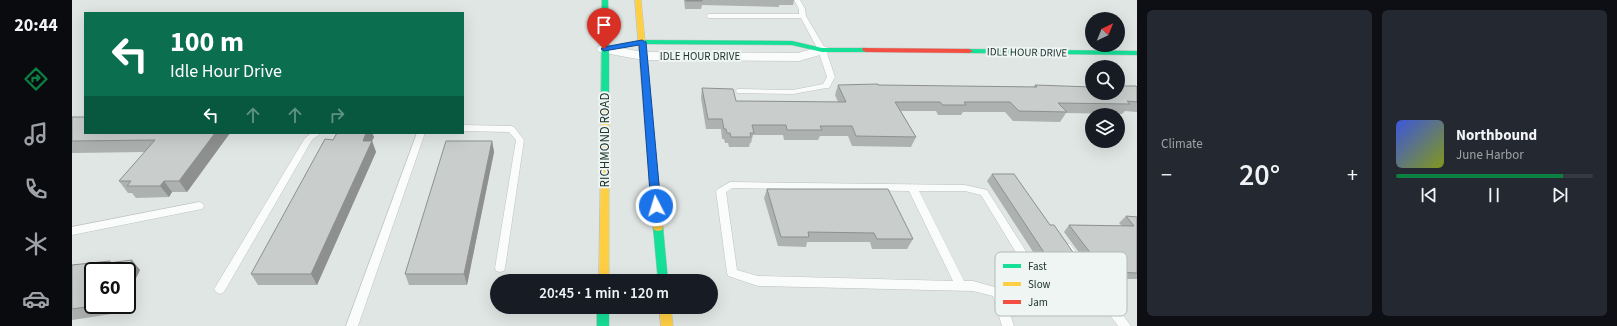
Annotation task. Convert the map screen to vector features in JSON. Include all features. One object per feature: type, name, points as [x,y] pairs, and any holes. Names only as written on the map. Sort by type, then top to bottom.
[{"type":"main road","name":"RICHMOND ROAD","points":[[604,274],[605,0]]},
{"type":"main road","points":[[638,0],[662,274]]},
{"type":"main road","name":"IDLE HOUR DRIVE","points":[[822,50],[1137,53]]},
{"type":"main road","points":[[603,314],[603,326]]},
{"type":"main road","points":[[665,314],[666,326]]},
{"type":"street","name":"IDLE HOUR DRIVE","points":[[604,49],[643,49],[799,57],[822,50]]},
{"type":"lane","points":[[740,91],[793,92],[826,86],[831,77],[822,50],[803,16],[802,9],[797,0]]},
{"type":"lane","points":[[709,16],[803,16]]},
{"type":"lane","points":[[464,128],[511,129],[520,140],[500,268]]},
{"type":"lane","points":[[220,289],[309,138],[315,134]]},
{"type":"lane","points":[[352,326],[421,134]]},
{"type":"lane","points":[[995,292],[973,286],[758,281],[732,272],[721,191],[730,185],[965,188],[984,192],[1021,252]]},
{"type":"lane","points":[[912,187],[961,286]]},
{"type":"lane","points":[[72,231],[199,206]]},
{"type":"lane","points":[[1059,237],[1070,252]]},
{"type":"lane","points":[[1005,316],[1008,326]]},
{"type":"lane","points":[[1118,316],[1125,326]]},
{"type":"building","points":[[702,0],[702,1],[686,1]]},
{"type":"building","points":[[878,84],[1037,87],[1035,85],[1085,87],[1085,100],[1125,100],[1125,86],[1136,86],[1137,102],[1127,101],[1130,104],[1058,103],[1067,112],[1019,111],[1010,102],[964,102],[966,105],[943,105],[940,102],[895,102],[916,137],[856,136],[852,126],[820,126],[822,130],[787,130],[786,125],[752,125],[754,133],[750,133],[751,137],[731,137],[730,133],[727,133],[726,129],[724,129],[722,119],[708,119],[702,88],[733,89],[736,101],[846,102],[838,85]]},
{"type":"building","points":[[72,117],[84,117],[84,134],[214,134],[179,181],[164,181],[160,186],[127,186],[131,181],[119,181],[155,140],[72,141]]},
{"type":"building","points":[[336,134],[366,134],[363,141],[372,141],[311,274],[251,274],[325,139],[333,140]]},
{"type":"building","points":[[446,141],[492,141],[464,274],[405,274]]},
{"type":"building","points":[[992,174],[1014,174],[1050,225],[1054,225],[1073,252],[1044,252]]},
{"type":"building","points":[[767,189],[888,189],[913,239],[877,239],[874,233],[808,232],[809,237],[781,237]]},
{"type":"building","points":[[1126,216],[1137,217],[1137,273],[1127,273],[1127,252],[1090,252],[1069,225],[1134,226]]},
{"type":"building","points":[[132,260],[131,262],[116,262]]},
{"type":"building","points":[[84,264],[84,307],[72,309],[72,265]]},
{"type":"traffic: fast","points":[[605,0],[605,97]]},
{"type":"traffic: fast","points":[[604,49],[642,42],[792,43],[822,50],[866,50]]},
{"type":"traffic: fast","points":[[969,51],[1137,53]]},
{"type":"traffic: fast","points":[[658,227],[662,274]]},
{"type":"traffic: fast","points":[[603,314],[603,326]]},
{"type":"traffic: slow","points":[[638,0],[658,227]]},
{"type":"traffic: slow","points":[[604,274],[605,97]]},
{"type":"traffic: slow","points":[[666,314],[667,326]]},
{"type":"traffic: jam","points":[[866,50],[969,51]]},
{"type":"route","points":[[604,49],[642,42],[656,206]]}]
